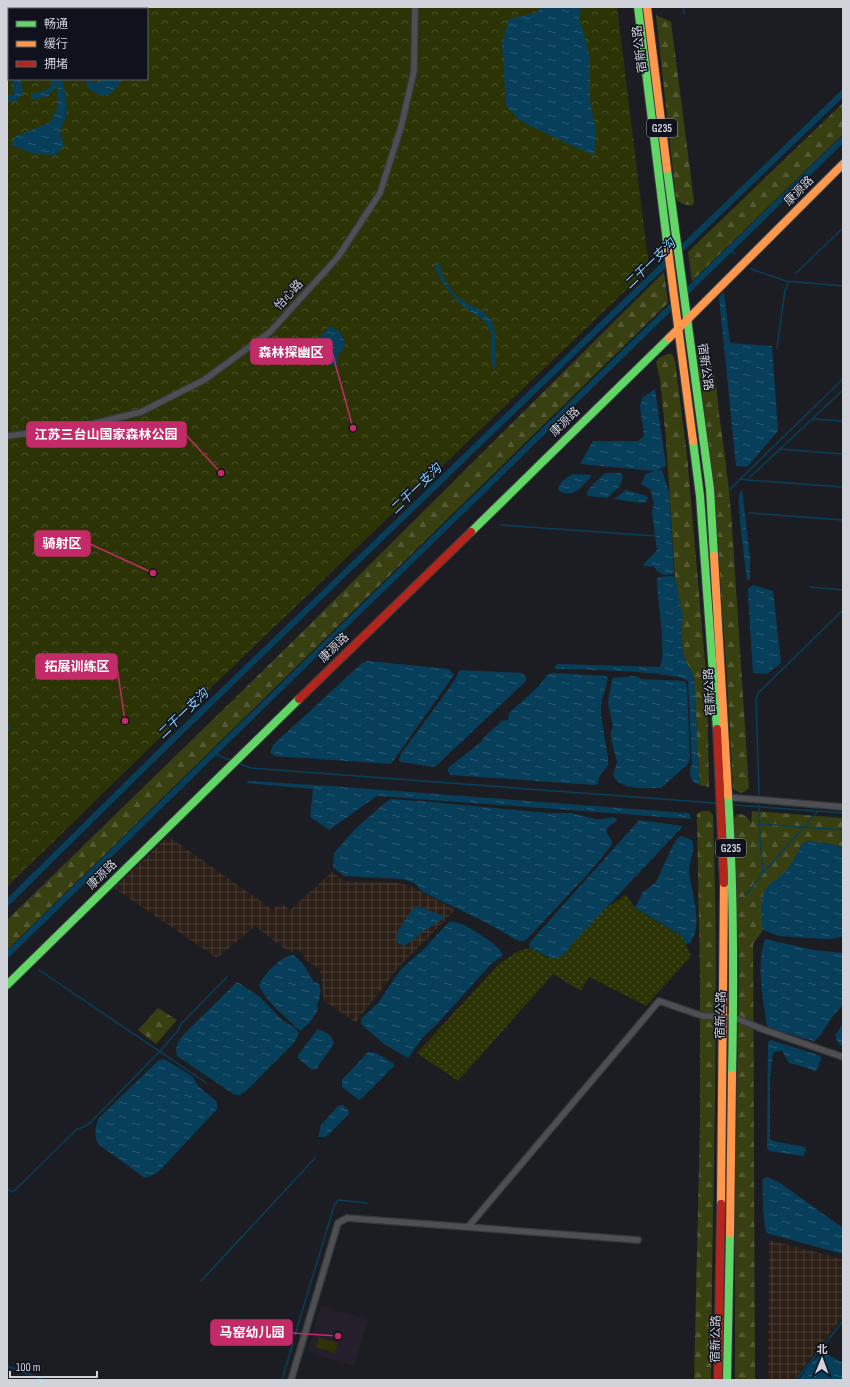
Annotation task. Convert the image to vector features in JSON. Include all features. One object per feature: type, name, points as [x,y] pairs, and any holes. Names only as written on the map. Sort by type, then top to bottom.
[{"type":"main road","name":"宿新公路","points":[[638,7],[700,496],[718,744],[731,866],[734,980],[727,1380]]},
{"type":"main road","name":"宿新公路","points":[[647,7],[686,319],[710,489],[724,796],[723,1017],[718,1380]]},
{"type":"main road","name":"康源路","points":[[7,985],[678,329],[686,319],[843,164]]},
{"type":"street","name":"怡心路","points":[[7,436],[80,427],[141,412],[204,380],[270,332],[338,257],[380,192],[401,127],[414,71],[415,7]]},
{"type":"street","points":[[724,796],[843,806]]},
{"type":"street","points":[[468,1227],[660,1001],[703,1016],[733,1017],[762,1029],[843,1057]]},
{"type":"street","points":[[291,1380],[338,1223],[347,1218],[638,1240]]},
{"type":"shaded area","points":[[168,836],[273,910],[280,902],[290,910],[332,872],[344,881],[397,883],[409,885],[455,910],[398,968],[356,1022],[324,1001],[320,970],[303,958],[304,956],[300,951],[294,949],[292,952],[286,950],[255,926],[217,958],[114,888]]},
{"type":"shaded area","points":[[769,1240],[843,1259],[843,1316],[794,1380],[768,1379]]},
{"type":"shaded area","points":[[321,1306],[368,1320],[354,1366],[308,1352]]},
{"type":"green space","points":[[7,7],[617,7],[649,268],[220,679],[7,887]]},
{"type":"green space","points":[[656,15],[671,22],[694,201],[693,205],[684,204],[676,199]]},
{"type":"green space","points":[[843,103],[843,134],[692,281],[688,252]]},
{"type":"green space","points":[[664,272],[668,303],[7,950],[7,920],[279,655]]},
{"type":"green space","points":[[705,351],[712,365],[718,398],[731,512],[749,788],[740,793],[733,789],[714,493],[697,353]]},
{"type":"green space","points":[[667,354],[672,354],[675,361],[687,455],[707,685],[709,787],[700,785],[694,677],[683,655],[681,626],[683,618],[675,578],[666,439],[660,379],[656,362],[659,358]]},
{"type":"green space","points":[[702,811],[709,811],[713,815],[715,886],[716,1027],[711,1380],[694,1380],[700,1125],[700,972],[697,814]]},
{"type":"green space","points":[[752,811],[843,818],[843,846],[808,841],[802,844],[787,870],[762,925],[763,930],[753,944],[755,1380],[735,1380],[735,1207],[739,969],[734,819],[737,814],[744,815],[751,824]]},
{"type":"green space","points":[[626,895],[635,908],[639,911],[682,936],[691,956],[646,1006],[589,977],[581,991],[553,974],[458,1081],[417,1053],[498,965],[518,951],[530,948],[549,958],[564,955],[573,943],[606,908]]},
{"type":"green space","points":[[158,1008],[177,1020],[156,1044],[138,1030]]},
{"type":"green space","points":[[319,1337],[338,1343],[334,1353],[316,1347]]},
{"type":"water","points":[[540,7],[581,7],[579,19],[590,59],[590,102],[596,131],[594,155],[522,122],[506,106],[502,44],[509,19],[538,12]]},
{"type":"water","points":[[12,80],[20,80],[23,92],[17,101],[7,102],[7,96],[14,94]]},
{"type":"water","points":[[51,80],[62,80],[67,113],[60,132],[64,146],[56,155],[34,154],[11,145],[16,136],[51,122],[57,108],[57,85],[49,96],[31,100],[31,94],[50,88]]},
{"type":"water","points":[[86,80],[91,80],[94,84],[100,80],[121,80],[115,90],[107,95],[98,94],[87,87]]},
{"type":"water","points":[[438,262],[444,278],[453,292],[466,302],[481,310],[493,324],[496,343],[495,370],[491,358],[491,336],[488,326],[481,318],[470,311],[448,290],[440,279],[435,266]]},
{"type":"water","points":[[724,292],[730,343],[772,346],[778,431],[747,467],[736,466],[719,297]]},
{"type":"water","points":[[330,326],[339,332],[345,347],[338,355],[337,366],[304,359],[305,350]]},
{"type":"water","points":[[655,389],[666,466],[656,471],[662,470],[669,492],[674,574],[667,575],[662,575],[654,567],[643,565],[657,550],[652,512],[654,504],[650,489],[641,484],[646,474],[655,471],[580,464],[593,441],[638,441],[644,436],[640,406],[642,398]]},
{"type":"water","points":[[607,473],[621,473],[623,477],[620,486],[607,498],[588,496],[587,492],[591,487],[599,478]]},
{"type":"water","points":[[573,474],[591,475],[591,477],[580,488],[572,493],[563,493],[558,490],[561,482]]},
{"type":"water","points":[[626,490],[647,496],[648,498],[646,502],[641,503],[614,499]]},
{"type":"water","points":[[742,490],[750,558],[750,580],[747,580],[740,523],[739,497]]},
{"type":"water","points":[[673,576],[676,581],[683,618],[681,626],[683,655],[694,677],[700,785],[692,780],[690,774],[692,764],[688,681],[679,677],[646,673],[556,669],[554,667],[558,664],[660,667],[662,660],[662,638],[657,579],[659,577]]},
{"type":"water","points":[[753,585],[773,591],[781,663],[767,674],[753,673],[748,589]]},
{"type":"water","points":[[368,661],[449,669],[454,675],[391,764],[274,756],[270,753],[273,745],[362,663]]},
{"type":"water","points":[[461,670],[522,673],[526,677],[526,681],[436,766],[433,767],[401,762],[399,760],[401,754]]},
{"type":"water","points":[[551,673],[606,676],[608,678],[601,704],[601,715],[608,765],[600,775],[596,785],[451,775],[449,773],[449,767],[481,742],[485,736],[502,721],[508,720],[509,713],[539,686],[547,675]]},
{"type":"water","points":[[636,676],[641,679],[685,681],[687,687],[690,759],[688,764],[661,788],[635,788],[622,784],[613,776],[617,762],[611,738],[613,726],[608,703],[612,679]]},
{"type":"water","points":[[249,781],[687,813],[690,814],[691,819],[377,796],[329,830],[310,817],[313,789],[246,783]]},
{"type":"water","points":[[390,799],[548,813],[571,813],[595,819],[613,817],[617,819],[607,828],[606,832],[612,841],[611,846],[587,875],[527,939],[524,941],[519,941],[483,921],[423,892],[414,883],[403,879],[344,876],[333,867],[334,853],[355,829]]},
{"type":"water","points":[[639,820],[683,826],[573,943],[564,955],[553,959],[530,948],[529,944],[532,940]]},
{"type":"water","points":[[681,836],[692,840],[693,844],[689,871],[696,908],[696,927],[694,935],[690,943],[686,944],[682,936],[635,908],[643,892],[656,882],[672,847],[676,840]]},
{"type":"water","points":[[807,841],[843,846],[843,936],[833,939],[824,939],[779,936],[763,930],[761,920],[761,902],[764,891],[786,871],[802,844]]},
{"type":"water","points":[[418,906],[445,917],[403,946],[396,941],[398,931],[414,907]]},
{"type":"water","points":[[449,922],[459,923],[477,932],[496,946],[503,955],[491,964],[437,1024],[423,1037],[408,1058],[384,1044],[361,1024],[361,1019],[378,1003],[401,969],[423,950]]},
{"type":"water","points":[[765,939],[814,950],[843,953],[843,1005],[833,1016],[819,1037],[814,1041],[772,1029],[767,1026],[761,982],[761,959]]},
{"type":"water","points":[[293,955],[303,964],[314,982],[319,984],[320,990],[320,997],[317,1004],[318,1010],[310,1022],[300,1031],[271,1003],[259,985],[269,971],[278,962],[288,956]]},
{"type":"water","points":[[236,983],[239,983],[260,997],[282,1020],[295,1028],[299,1033],[294,1043],[246,1091],[240,1095],[235,1095],[177,1056],[176,1050],[178,1042],[185,1033]]},
{"type":"water","points":[[843,1024],[843,1048],[837,1041],[835,1035]]},
{"type":"water","points":[[317,1030],[328,1034],[332,1038],[334,1044],[318,1068],[312,1070],[298,1058],[298,1055]]},
{"type":"water","points":[[771,1040],[821,1056],[817,1070],[815,1071],[789,1063],[782,1051],[773,1053],[770,1080],[770,1139],[773,1141],[805,1147],[806,1150],[804,1156],[769,1151],[767,1148],[768,1042]]},
{"type":"water","points":[[368,1052],[381,1056],[394,1064],[394,1066],[359,1100],[342,1087],[342,1080]]},
{"type":"water","points":[[164,1059],[192,1076],[198,1086],[216,1101],[218,1108],[162,1168],[155,1174],[145,1178],[98,1144],[96,1138],[96,1127],[99,1118],[159,1060]]},
{"type":"water","points":[[339,1105],[343,1105],[349,1111],[349,1114],[328,1135],[325,1137],[318,1137],[321,1125]]},
{"type":"water","points":[[767,1177],[780,1183],[843,1228],[843,1254],[766,1233],[763,1206],[763,1179]]},
{"type":"water","points":[[825,1353],[843,1363],[843,1380],[799,1380],[814,1360]]},
{"type":"waterway","points":[[683,7],[684,14]]},
{"type":"waterway","name":"二干一支沟","points":[[677,253],[843,93]]},
{"type":"waterway","points":[[682,296],[843,139]]},
{"type":"waterway","points":[[796,273],[843,228]]},
{"type":"waterway","points":[[730,250],[735,254]]},
{"type":"waterway","name":"二干一支沟","points":[[7,903],[172,740],[670,259]]},
{"type":"waterway","points":[[751,269],[786,281],[843,286]]},
{"type":"waterway","points":[[777,348],[785,290],[789,282]]},
{"type":"waterway","points":[[7,955],[676,302]]},
{"type":"waterway","points":[[729,490],[843,379]]},
{"type":"waterway","points":[[740,479],[747,480],[843,390]]},
{"type":"waterway","points":[[812,419],[843,421]]},
{"type":"waterway","points":[[780,449],[843,454]]},
{"type":"waterway","points":[[747,480],[843,487]]},
{"type":"waterway","points":[[749,513],[843,520]]},
{"type":"waterway","points":[[501,525],[656,536]]},
{"type":"waterway","points":[[810,587],[843,590]]},
{"type":"waterway","points":[[759,795],[756,699],[758,693],[843,610]]},
{"type":"waterway","points":[[7,732],[10,726]]},
{"type":"waterway","points":[[213,753],[230,760]]},
{"type":"waterway","points":[[240,764],[251,768],[715,803]]},
{"type":"waterway","points":[[734,805],[843,813]]},
{"type":"waterway","points":[[759,805],[763,873]]},
{"type":"waterway","points":[[746,895],[763,873],[818,811]]},
{"type":"waterway","points":[[759,824],[843,830]]},
{"type":"waterway","points":[[39,970],[205,1082]]},
{"type":"waterway","points":[[7,1189],[13,1192],[76,1130],[89,1124],[160,1051],[177,1032],[182,1023],[227,977]]},
{"type":"waterway","points":[[201,1281],[315,1158]]},
{"type":"waterway","points":[[295,1335],[334,1206],[338,1200],[367,1203]]},
{"type":"waterway","points":[[796,1380],[843,1321]]},
{"type":"waterway","points":[[282,1380],[293,1343]]},
{"type":"waterway","points":[[7,1366],[45,1380]]},
{"type":"traffic: fast","points":[[638,7],[668,250]]},
{"type":"traffic: fast","points":[[667,169],[710,489],[714,556]]},
{"type":"traffic: fast","points":[[471,532],[669,338]]},
{"type":"traffic: fast","points":[[693,441],[700,496],[717,729]]},
{"type":"traffic: fast","points":[[7,985],[299,699]]},
{"type":"traffic: fast","points":[[728,795],[733,935],[732,1075]]},
{"type":"traffic: fast","points":[[727,1380],[730,1233]]},
{"type":"traffic: slow","points":[[647,7],[667,169]]},
{"type":"traffic: slow","points":[[669,338],[843,164]]},
{"type":"traffic: slow","points":[[668,250],[693,441]]},
{"type":"traffic: slow","points":[[714,556],[728,795]]},
{"type":"traffic: slow","points":[[721,1204],[724,883]]},
{"type":"traffic: slow","points":[[730,1233],[732,1075]]},
{"type":"traffic: jam","points":[[299,699],[471,532]]},
{"type":"traffic: jam","points":[[717,729],[724,883]]},
{"type":"traffic: jam","points":[[718,1380],[721,1204]]},
{"type":"place","name":"森林探幽区","points":[[353,428]]},
{"type":"place","name":"江苏三台山国家森林公园","points":[[221,473]]},
{"type":"place","name":"骑射区","points":[[153,573]]},
{"type":"place","name":"拓展训练区","points":[[125,721]]},
{"type":"place","name":"马窑幼儿园","points":[[338,1336]]}]
